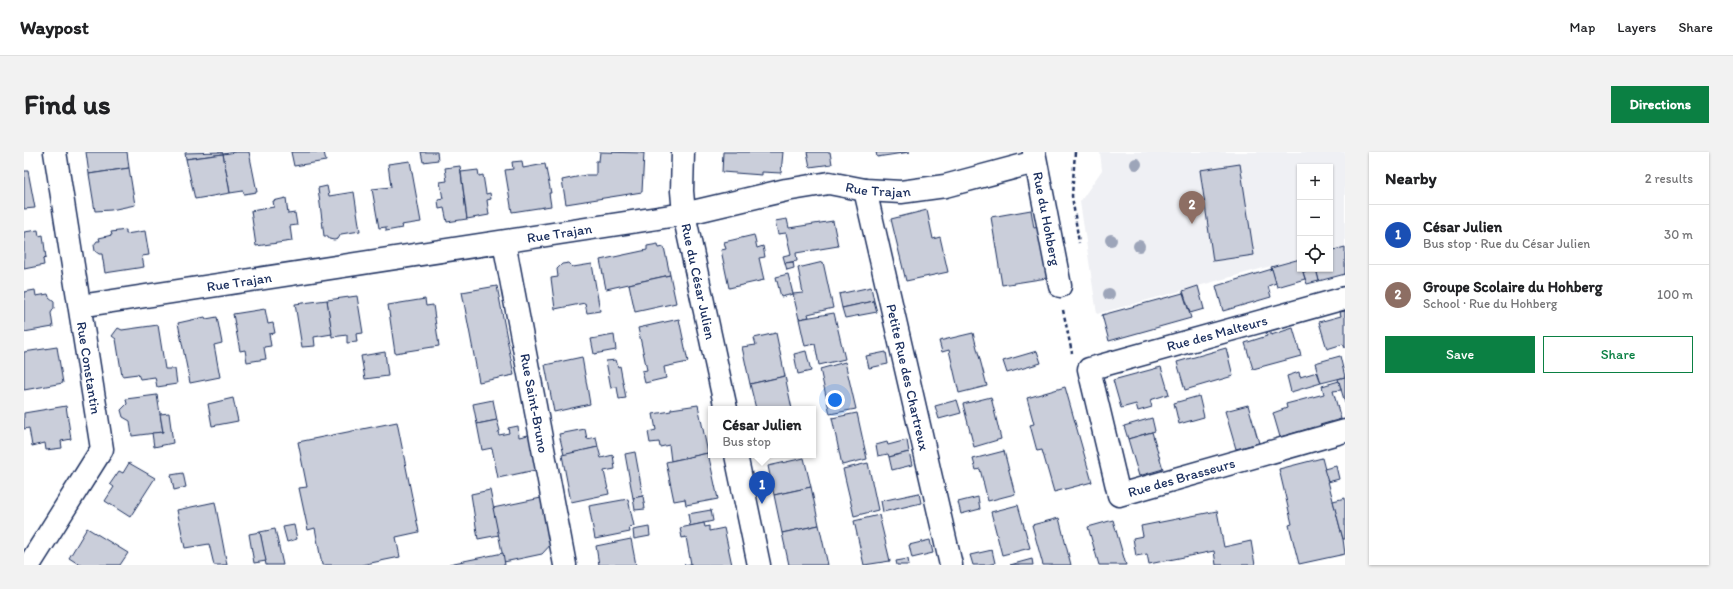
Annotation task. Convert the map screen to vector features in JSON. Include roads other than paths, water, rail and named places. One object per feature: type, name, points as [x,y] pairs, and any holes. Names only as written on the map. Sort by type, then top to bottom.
[{"type":"street","name":"Rue Constantin","points":[[29,565],[102,449],[55,152]]},
{"type":"street","name":"Rue du César Julien","points":[[683,152],[682,191],[684,214],[725,406]]},
{"type":"street","name":"Rue Trajan","points":[[80,306],[684,214],[786,190],[829,183],[865,190],[901,192],[945,186],[1034,157]]},
{"type":"street","name":"Rue du Hohberg","points":[[1034,157],[1060,286]]},
{"type":"street","name":"Petite Rue des Chartreux","points":[[865,190],[951,565]]},
{"type":"street","name":"Rue Saint-Bruno","points":[[504,242],[565,565]]},
{"type":"street","name":"Rue des Malteurs","points":[[1089,368],[1345,298]]},
{"type":"street","name":"Rue des Brasseurs","points":[[1089,368],[1119,494],[1345,431]]},
{"type":"street","points":[[737,458],[759,565]]},
{"type":"place","name":"Groupe Scolaire du Hohberg","points":[[1192,224]]},
{"type":"place","name":"César Julien","points":[[762,504]]}]
